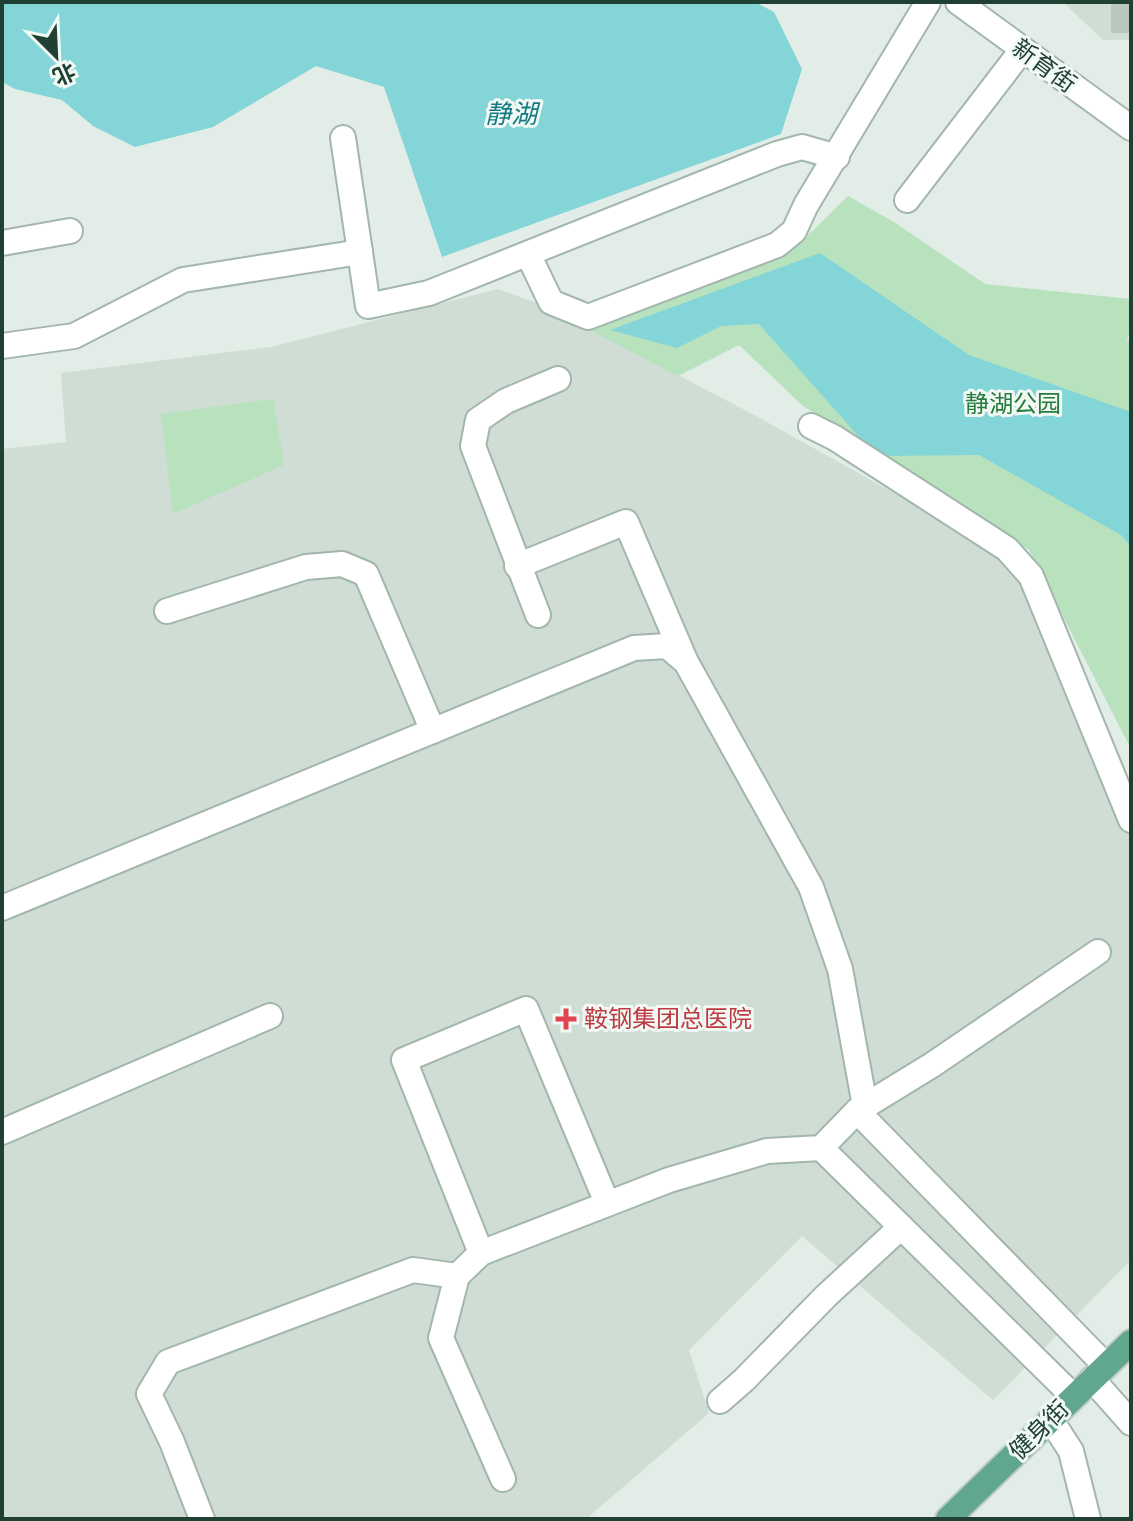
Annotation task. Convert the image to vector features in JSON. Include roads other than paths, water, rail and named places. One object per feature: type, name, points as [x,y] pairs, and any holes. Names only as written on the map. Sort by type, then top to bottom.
[{"type":"main road","name":"健身街","points":[[948,1519],[1131,1342]]},
{"type":"street","points":[[528,254],[551,302],[588,317],[777,245],[794,231],[806,205],[928,2]]},
{"type":"street","name":"新育街","points":[[958,2],[1131,128]]},
{"type":"street","points":[[907,200],[1022,50]]},
{"type":"street","points":[[343,138],[368,306],[429,293],[777,154],[802,147],[837,157]]},
{"type":"street","points":[[2,243],[70,231]]},
{"type":"street","points":[[2,346],[74,336],[183,280],[360,252]]},
{"type":"street","points":[[538,615],[473,446],[478,420],[506,401],[558,379]]},
{"type":"street","points":[[811,426],[835,438],[1007,549],[1031,576],[1131,820]]},
{"type":"street","points":[[517,566],[626,522],[686,662],[811,887],[840,969],[861,1108],[1099,1372],[1131,1423]]},
{"type":"street","points":[[167,611],[306,567],[342,564],[366,574],[433,731]]},
{"type":"street","points":[[2,908],[634,648],[667,646],[686,662]]},
{"type":"street","points":[[503,1479],[441,1338],[457,1276],[481,1253],[669,1180],[767,1151],[821,1148],[861,1108],[932,1065],[1098,952]]},
{"type":"street","points":[[481,1253],[404,1060],[526,1009],[607,1203]]},
{"type":"street","points":[[2,1132],[270,1016]]},
{"type":"street","points":[[821,1148],[1073,1396]]},
{"type":"street","points":[[720,1401],[901,1227]]},
{"type":"street","points":[[202,1519],[172,1442],[149,1394],[168,1362],[413,1270],[457,1276]]},
{"type":"street","points":[[1051,1420],[1071,1451],[1088,1519]]},
{"type":"water","name":"静湖","points":[[2,2],[755,2],[774,12],[802,69],[781,134],[442,257],[384,87],[316,66],[213,127],[135,147],[93,126],[62,100],[15,89],[2,82]]},
{"type":"water","points":[[820,253],[969,355],[1131,412],[1131,547],[1121,535],[979,455],[876,456],[759,324],[721,326],[677,348],[610,330]]},
{"type":"place","name":"鞍钢集团总医院","points":[[566,1019]]},
{"type":"park label","name":"静湖公园","points":[[1013,404]]}]
